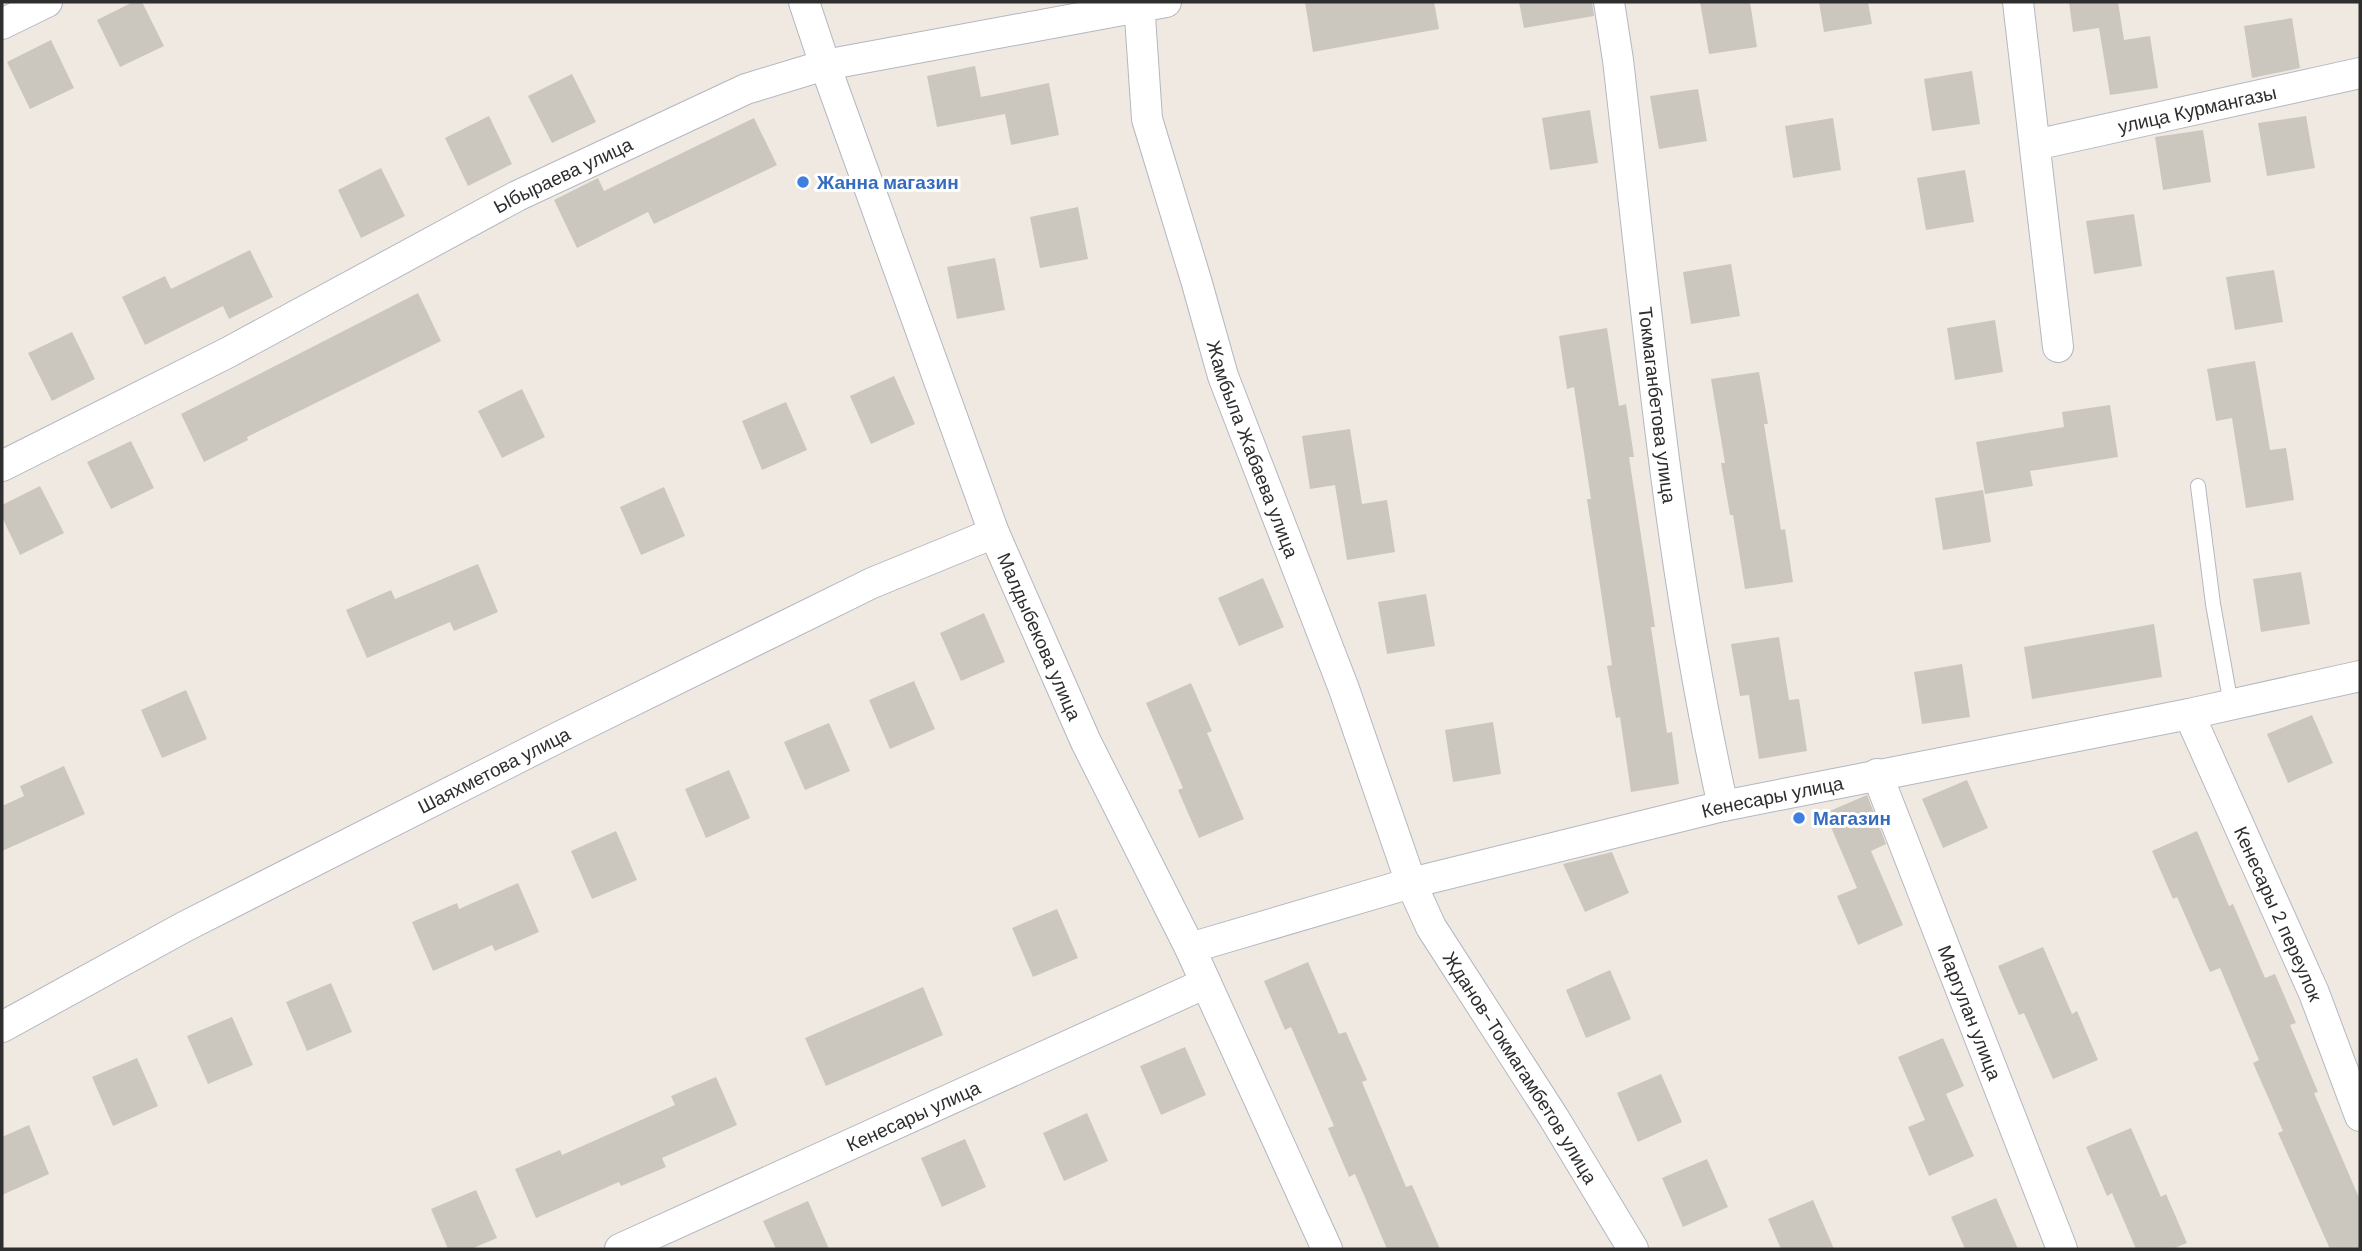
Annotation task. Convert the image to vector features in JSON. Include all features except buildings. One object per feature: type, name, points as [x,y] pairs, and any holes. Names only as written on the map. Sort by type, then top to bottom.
[{"type":"street","points":[[2,24],[47,2]]},
{"type":"street","name":"Малдыбекова улица","points":[[804,2],[994,533],[1086,742],[1191,948],[1327,1249]]},
{"type":"street","name":"Токмаганбетова улица","points":[[1609,2],[1620,74],[1669,506],[1701,708],[1723,806]]},
{"type":"street","points":[[2018,2],[2058,347]]},
{"type":"street","name":"Ыбыраева улица","points":[[2,466],[226,353],[517,196],[746,89],[825,65],[1148,4]]},
{"type":"street","name":"Жамбыла Жабаева улица","points":[[1148,4],[1147,119],[1223,376],[1344,689],[1411,883]]},
{"type":"street","name":"улица Курмангазы","points":[[2035,145],[2360,74]]},
{"type":"street","name":"Шаяхметова улица","points":[[2,1027],[184,927],[547,743],[872,583],[994,533]]},
{"type":"street","name":"Кенесары улица","points":[[1191,948],[1411,883],[1723,806],[2189,714],[2360,676]]},
{"type":"street","name":"Кенесары 2 переулок","points":[[2189,714],[2314,993],[2360,1116]]},
{"type":"street","name":"Маргулан улица","points":[[1877,774],[2062,1249]]},
{"type":"street","name":"Жданов-Токмагамбетов улица","points":[[1411,883],[1431,927],[1554,1118],[1633,1249]]},
{"type":"street","name":"Кенесары улица","points":[[620,1249],[1206,983]]},
{"type":"lane","points":[[2198,486],[2213,604],[2231,705]]},
{"type":"place","name":"Жанна магазин","points":[[803,182]]},
{"type":"place","name":"Магазин","points":[[1799,818]]}]
